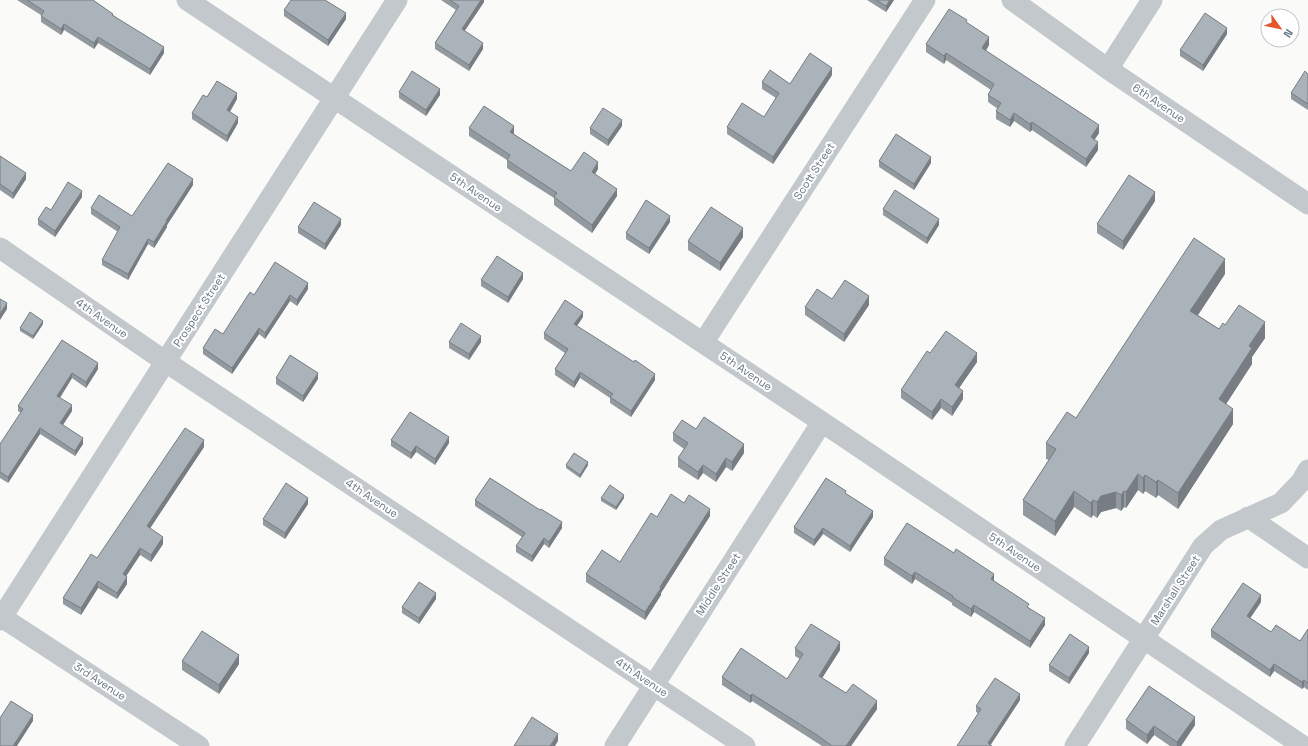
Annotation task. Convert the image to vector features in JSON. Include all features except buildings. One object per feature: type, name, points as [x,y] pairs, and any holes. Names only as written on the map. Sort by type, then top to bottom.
[{"type":"street","name":"5th Avenue","points":[[187,0],[704,343],[1303,746]]},
{"type":"street","name":"Prospect Street","points":[[1,618],[397,0]]},
{"type":"street","name":"Scott Street","points":[[704,343],[925,0]]},
{"type":"street","name":"6th Avenue","points":[[1012,0],[1108,69],[1308,204]]},
{"type":"street","points":[[1108,69],[1152,0]]},
{"type":"street","name":"4th Avenue","points":[[0,248],[166,362],[745,746]]},
{"type":"street","name":"Middle Street","points":[[615,746],[822,422]]},
{"type":"street","name":"Marshall Street","points":[[1075,746],[1203,546],[1222,530],[1281,503],[1301,482],[1308,470]]},
{"type":"street","points":[[1248,517],[1308,558]]},
{"type":"street","name":"3rd Avenue","points":[[1,618],[199,746]]}]
